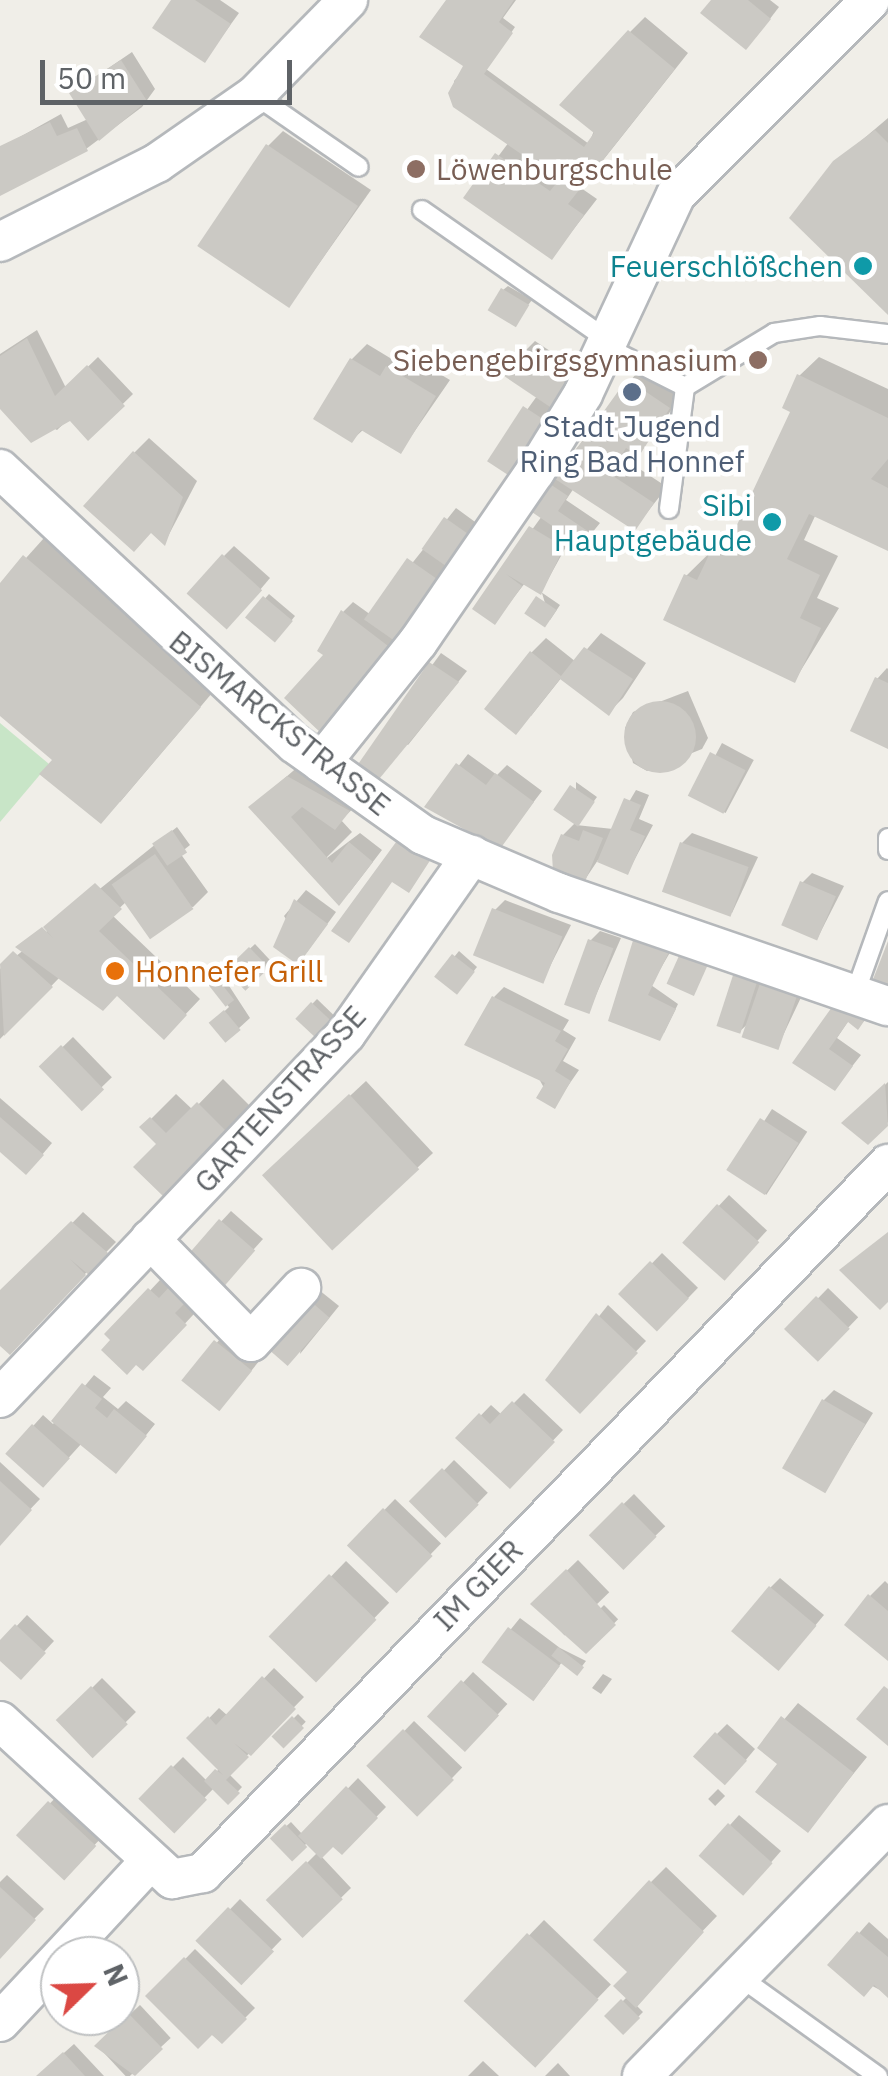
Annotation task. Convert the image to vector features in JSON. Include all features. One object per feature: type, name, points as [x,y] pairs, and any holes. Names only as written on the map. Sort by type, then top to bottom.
[{"type":"street","points":[[0,242],[156,163],[255,95],[348,0]]},
{"type":"street","points":[[320,763],[503,518],[605,343],[676,195],[870,0]]},
{"type":"street","name":"BISMARCKSTRASSE","points":[[0,469],[320,763],[423,835],[472,856],[873,997]]},
{"type":"street","name":"GARTENSTRASSE","points":[[0,1398],[346,1034],[472,856]]},
{"type":"street","name":"IM GIER","points":[[150,1861],[172,1879],[203,1873],[888,1164]]},
{"type":"street","points":[[150,1240],[251,1342],[302,1288]]},
{"type":"street","points":[[0,1721],[150,1861],[80,1936]]},
{"type":"street","points":[[642,2076],[888,1824]]},
{"type":"street","points":[[0,2022],[40,1979]]},
{"type":"lane","points":[[255,95],[359,168]]},
{"type":"lane","points":[[422,210],[605,343],[684,387]]},
{"type":"lane","points":[[684,387],[774,333],[820,326],[887,334]]},
{"type":"lane","points":[[668,509],[684,387]]},
{"type":"lane","points":[[888,838],[888,850]]},
{"type":"lane","points":[[873,997],[888,901]]},
{"type":"lane","points":[[740,1976],[878,2076]]},
{"type":"green space","points":[[0,723],[49,764],[0,822]]},
{"type":"building","points":[[171,0],[195,0],[231,24],[205,63],[152,28]]},
{"type":"building","points":[[446,0],[514,0],[499,22],[513,33],[484,74],[584,147],[594,133],[559,105],[628,30],[675,69],[568,204],[584,215],[552,260],[463,198],[495,153],[550,191],[559,180],[453,107],[448,93],[463,66],[419,37]]},
{"type":"building","points":[[711,0],[748,0],[771,19],[746,50],[700,13]]},
{"type":"building","points":[[121,60],[147,101],[99,141],[69,93]]},
{"type":"building","points":[[50,122],[57,136],[77,128],[88,151],[0,196],[0,146]]},
{"type":"building","name":"Feuerschlößchen","points":[[875,130],[888,143],[888,315],[789,218],[833,161]]},
{"type":"building","points":[[266,144],[358,206],[289,308],[197,246]]},
{"type":"building","points":[[501,288],[529,305],[516,327],[488,310]]},
{"type":"building","points":[[27,338],[55,396],[87,365],[125,406],[88,441],[70,421],[31,443],[0,409],[0,356]]},
{"type":"building","points":[[523,349],[572,382],[553,409],[505,376]]},
{"type":"building","points":[[350,358],[380,376],[386,366],[436,396],[401,454],[361,430],[352,443],[313,419]]},
{"type":"building","name":"Sibi Hauptgebäude","points":[[797,374],[888,418],[888,459],[871,479],[888,488],[888,551],[809,514],[787,559],[820,575],[800,618],[821,628],[795,683],[663,620],[684,574],[697,580],[717,538],[728,544],[790,412],[782,408]]},
{"type":"building","points":[[627,379],[670,408],[639,456],[626,448],[610,474],[654,503],[635,531],[555,479]]},
{"type":"building","points":[[523,406],[549,423],[513,478],[487,461]]},
{"type":"building","points":[[133,451],[183,497],[165,546],[151,533],[134,552],[83,506]]},
{"type":"building","points":[[547,482],[568,496],[558,511],[592,534],[583,547],[529,510]]},
{"type":"building","points":[[444,517],[474,538],[452,570],[422,549]]},
{"type":"building","points":[[529,526],[564,547],[541,595],[506,574],[522,586],[495,625],[472,609]]},
{"type":"building","points":[[222,554],[262,590],[227,630],[187,593]]},
{"type":"building","points":[[23,555],[201,707],[101,824],[39,774],[52,760],[0,716],[0,583]]},
{"type":"building","points":[[407,558],[444,584],[401,645],[364,619]]},
{"type":"building","points":[[263,596],[293,621],[275,643],[245,617]]},
{"type":"building","points":[[536,596],[557,610],[545,627],[524,613]]},
{"type":"building","points":[[341,610],[392,649],[323,735],[284,698],[323,655],[317,651]]},
{"type":"building","points":[[584,647],[633,679],[609,716],[560,679],[516,735],[484,709],[530,651],[561,676]]},
{"type":"building","points":[[429,662],[459,682],[375,784],[354,770]]},
{"type":"building","points":[[875,677],[888,683],[888,749],[850,731]]},
{"type":"building","points":[[660,701],[686,711],[696,737],[686,763],[660,773],[634,763],[624,737],[634,711]]},
{"type":"building","points":[[710,752],[746,770],[723,814],[688,796]]},
{"type":"building","points":[[456,763],[486,785],[495,773],[534,802],[500,849],[424,807]]},
{"type":"building","points":[[287,776],[350,811],[335,830],[302,807],[291,817],[332,863],[349,842],[373,862],[339,906],[248,807]]},
{"type":"building","points":[[570,785],[595,802],[578,827],[553,810]]},
{"type":"building","points":[[624,798],[641,805],[630,830],[645,836],[628,875],[597,862]]},
{"type":"building","points":[[172,830],[187,852],[167,866],[152,843]]},
{"type":"building","points":[[583,830],[603,838],[584,884],[553,871],[552,855],[561,834],[579,841]]},
{"type":"building","points":[[399,838],[431,859],[409,893],[392,882],[349,943],[331,931]]},
{"type":"building","points":[[680,842],[749,867],[730,917],[662,892]]},
{"type":"building","points":[[155,854],[193,909],[150,939],[112,884]]},
{"type":"building","points":[[800,881],[836,896],[817,940],[781,925]]},
{"type":"building","points":[[95,883],[122,909],[99,931],[187,1015],[164,1040],[117,996],[103,1011],[15,947],[42,927],[53,938],[43,927]]},
{"type":"building","points":[[294,899],[328,924],[298,965],[273,947]]},
{"type":"building","points":[[492,908],[562,936],[543,984],[473,955]]},
{"type":"building","points":[[635,934],[671,948],[648,995],[676,1009],[660,1041],[608,1021]]},
{"type":"building","points":[[588,939],[613,948],[589,1014],[564,1005]]},
{"type":"building","points":[[888,941],[888,995],[870,987]]},
{"type":"building","points":[[249,947],[269,968],[245,991],[225,970]]},
{"type":"building","points":[[682,949],[709,961],[694,996],[667,984]]},
{"type":"building","points":[[13,951],[53,987],[4,1036],[0,964]]},
{"type":"building","points":[[452,954],[475,972],[457,995],[434,977]]},
{"type":"building","points":[[735,969],[759,977],[740,1034],[716,1026]]},
{"type":"building","points":[[764,972],[801,985],[778,1050],[742,1037]]},
{"type":"building","points":[[217,978],[234,1000],[226,1007],[208,985]]},
{"type":"building","points":[[492,996],[561,1031],[555,1041],[568,1049],[555,1071],[571,1081],[555,1109],[536,1098],[545,1083],[464,1045]]},
{"type":"building","points":[[837,1000],[869,1014],[858,1030],[848,1022],[829,1049],[853,1066],[835,1091],[792,1063]]},
{"type":"building","points":[[311,1002],[335,1025],[319,1041],[295,1019]]},
{"type":"building","points":[[224,1010],[241,1030],[225,1043],[209,1023]]},
{"type":"building","points":[[61,1045],[104,1090],[82,1111],[39,1067]]},
{"type":"building","points":[[885,1083],[888,1126],[868,1145],[841,1123]]},
{"type":"building","points":[[349,1094],[419,1169],[332,1250],[262,1175]]},
{"type":"building","points":[[197,1102],[227,1132],[164,1197],[133,1167],[156,1144],[139,1127],[150,1117],[166,1133]]},
{"type":"building","points":[[0,1117],[44,1155],[26,1175],[0,1152]]},
{"type":"building","points":[[760,1118],[799,1143],[765,1195],[726,1170]]},
{"type":"building","points":[[717,1204],[759,1242],[725,1281],[682,1243]]},
{"type":"building","points":[[219,1219],[255,1250],[225,1285],[189,1254]]},
{"type":"building","points":[[71,1221],[108,1253],[89,1275],[70,1259],[86,1275],[10,1355],[0,1346],[0,1290]]},
{"type":"building","points":[[888,1232],[888,1302],[880,1310],[839,1270]]},
{"type":"building","points":[[650,1261],[689,1299],[657,1332],[618,1294]]},
{"type":"building","points":[[171,1285],[187,1301],[175,1313],[187,1325],[143,1371],[136,1365],[127,1375],[101,1350],[110,1340],[104,1334],[148,1288],[159,1298]]},
{"type":"building","points":[[816,1296],[850,1329],[818,1362],[784,1329]]},
{"type":"building","points":[[307,1298],[330,1318],[288,1366],[265,1346]]},
{"type":"building","points":[[596,1313],[638,1353],[580,1414],[545,1380]]},
{"type":"building","points":[[214,1340],[252,1371],[219,1411],[181,1380]]},
{"type":"building","points":[[82,1383],[102,1399],[95,1408],[107,1418],[114,1409],[147,1436],[116,1474],[51,1421]]},
{"type":"building","points":[[822,1399],[865,1424],[825,1493],[782,1468]]},
{"type":"building","points":[[512,1401],[555,1442],[510,1489],[455,1438],[479,1413],[490,1424]]},
{"type":"building","points":[[32,1424],[70,1458],[43,1488],[5,1454]]},
{"type":"building","points":[[442,1468],[479,1505],[446,1538],[409,1501]]},
{"type":"building","points":[[0,1481],[32,1510],[0,1546]]},
{"type":"building","points":[[622,1502],[657,1537],[623,1570],[589,1535]]},
{"type":"building","points":[[383,1508],[433,1556],[397,1593],[347,1545]]},
{"type":"building","points":[[566,1569],[616,1625],[586,1654],[530,1604]]},
{"type":"building","points":[[329,1574],[376,1620],[316,1682],[269,1637]]},
{"type":"building","points":[[769,1586],[816,1626],[779,1671],[731,1631]]},
{"type":"building","points":[[868,1594],[888,1611],[888,1661],[844,1625]]},
{"type":"building","points":[[15,1624],[46,1653],[21,1680],[0,1661],[0,1640]]},
{"type":"building","points":[[508,1627],[560,1666],[533,1701],[482,1662]]},
{"type":"building","points":[[558,1647],[584,1667],[577,1676],[551,1656]]},
{"type":"building","points":[[262,1676],[296,1709],[251,1756],[234,1743],[249,1757],[226,1780],[240,1793],[228,1805],[204,1781],[215,1769],[223,1775],[186,1738],[208,1716],[216,1725]]},
{"type":"building","points":[[461,1680],[499,1715],[465,1752],[427,1717]]},
{"type":"building","points":[[91,1686],[128,1724],[93,1758],[56,1720]]},
{"type":"building","points":[[884,1686],[888,1689],[888,1746],[856,1719]]},
{"type":"building","points":[[292,1716],[304,1728],[284,1749],[271,1737]]},
{"type":"building","points":[[781,1716],[854,1773],[808,1833],[755,1792],[777,1764],[757,1748]]},
{"type":"building","points":[[403,1729],[454,1780],[417,1817],[366,1766]]},
{"type":"building","points":[[715,1732],[747,1761],[725,1785],[693,1757]]},
{"type":"building","points":[[171,1765],[207,1800],[174,1834],[138,1799]]},
{"type":"building","points":[[346,1786],[378,1818],[342,1855],[333,1847],[321,1859],[298,1836]]},
{"type":"building","points":[[48,1801],[96,1846],[64,1880],[16,1835]]},
{"type":"building","points":[[728,1823],[773,1863],[743,1896],[699,1856]]},
{"type":"building","points":[[285,1824],[307,1847],[292,1862],[270,1839]]},
{"type":"building","points":[[306,1861],[343,1899],[303,1938],[266,1900]]},
{"type":"building","points":[[649,1880],[704,1932],[636,2008],[613,1986],[627,1972],[593,1940]]},
{"type":"building","points":[[0,1887],[36,1920],[0,1959]]},
{"type":"building","points":[[228,1907],[274,1951],[241,1985],[195,1941]]},
{"type":"building","points":[[857,1931],[888,1957],[888,1998],[874,1985],[864,1997],[827,1965]]},
{"type":"building","points":[[527,1933],[599,2000],[535,2068],[464,2001]]},
{"type":"building","points":[[184,1957],[247,2019],[222,2044],[212,2035],[198,2049],[145,1996]]},
{"type":"building","points":[[621,1999],[640,2018],[623,2035],[604,2016]]},
{"type":"building","points":[[140,2025],[163,2049],[135,2076],[94,2046],[104,2036],[140,2036]]},
{"type":"building","points":[[63,2052],[85,2076],[36,2076]]},
{"type":"place","name":"Löwenburgschule","points":[[416,169]]},
{"type":"place","name":"Feuerschlößchen","points":[[863,266]]},
{"type":"place","name":"Siebengebirgsgymnasium","points":[[758,360]]},
{"type":"place","name":"Stadt Jugend Ring Bad Honnef","points":[[632,392]]},
{"type":"place","name":"Sibi Hauptgebäude","points":[[772,522]]},
{"type":"place","name":"Honnefer Grill","points":[[115,971]]}]
